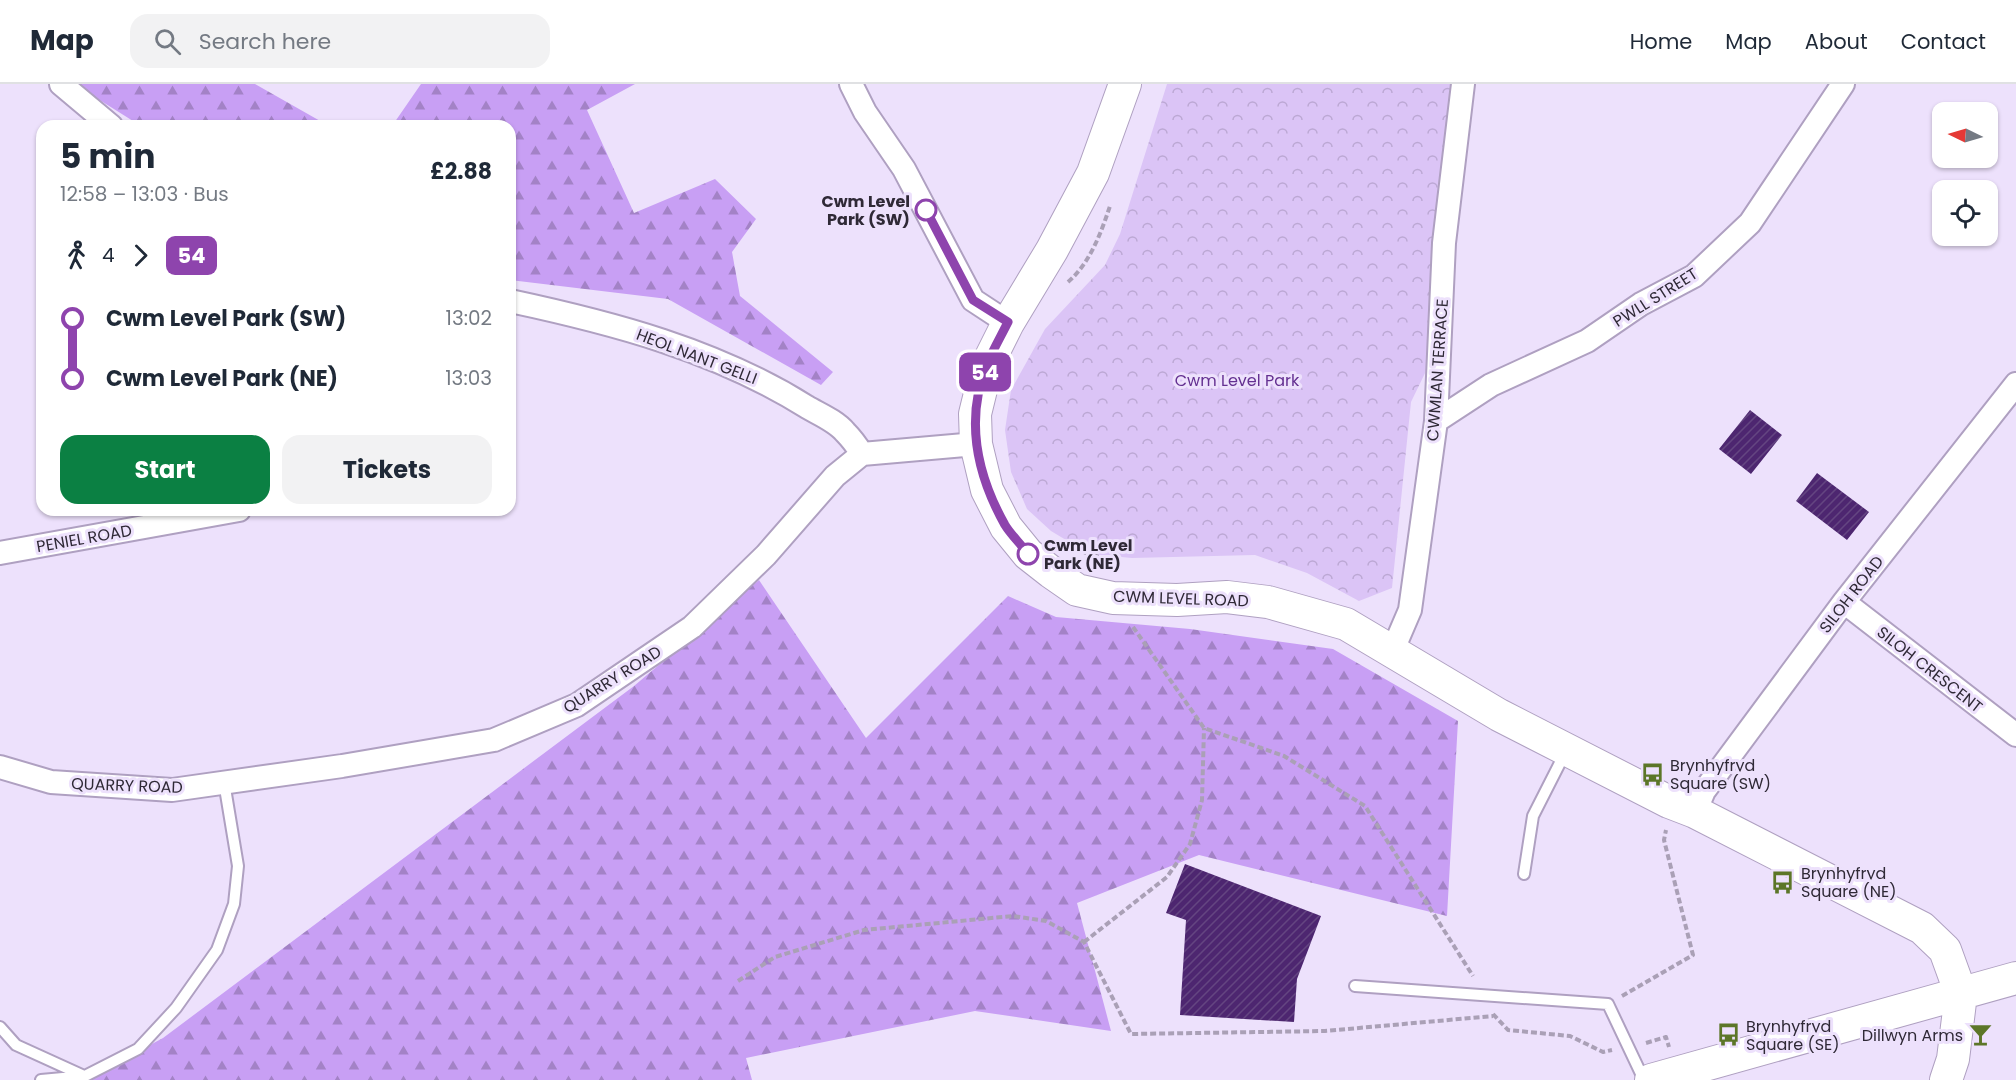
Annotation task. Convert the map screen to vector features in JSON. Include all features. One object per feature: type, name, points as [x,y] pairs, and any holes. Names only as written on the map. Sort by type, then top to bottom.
[{"type":"street","points":[[61,84],[104,120]]},
{"type":"street","points":[[851,84],[864,112],[904,169],[973,300],[1008,322]]},
{"type":"street","name":"CWM LEVEL ROAD","points":[[1125,84],[1093,173],[1052,250],[1008,322],[987,365],[975,414],[976,444],[987,490],[1006,527],[1028,554],[1077,590],[1113,598],[1177,600],[1227,597],[1268,602],[1346,624],[1498,716],[1922,928],[1945,950],[1960,994]]},
{"type":"street","name":"CWMLAN TERRACE","points":[[1392,652],[1410,610],[1436,421],[1444,243],[1463,84]]},
{"type":"street","name":"PWLL STREET","points":[[1436,421],[1491,385],[1587,340],[1641,304],[1694,276],[1750,223],[1843,84]]},
{"type":"street","name":"HEOL NANT GELLI","points":[[516,302],[573,314],[646,334],[763,381],[844,430],[862,454]]},
{"type":"street","name":"SILOH ROAD","points":[[1682,807],[1704,790],[1844,602],[2016,384]]},
{"type":"street","points":[[862,454],[976,444]]},
{"type":"street","name":"QUARRY ROAD","points":[[0,766],[51,782],[172,790],[342,766],[494,740],[577,705],[692,627],[766,555],[835,476],[862,454]]},
{"type":"street","name":"PENIEL ROAD","points":[[0,554],[206,516]]},
{"type":"street","name":"SILOH CRESCENT","points":[[1844,602],[2016,735]]},
{"type":"street","points":[[1664,1076],[2016,978]]},
{"type":"street","points":[[1946,1080],[1953,1059],[1960,994]]},
{"type":"lane","points":[[1524,874],[1533,816],[1567,750]]},
{"type":"lane","points":[[41,1080],[85,1076],[138,1049],[176,1008],[217,950],[234,904],[238,866],[224,782]]},
{"type":"lane","points":[[1355,986],[1608,1004],[1644,1080]]},
{"type":"lane","points":[[0,1027],[16,1045],[85,1076]]},
{"type":"path","points":[[1063,286],[1075,275],[1099,238],[1113,197]]},
{"type":"path","points":[[1059,542],[1113,561],[1113,598],[1203,728],[1202,800],[1190,844],[1167,877],[1084,942]]},
{"type":"path","points":[[1203,728],[1284,756],[1365,806],[1485,994],[1494,1016],[1508,1030],[1570,1036],[1603,1052],[1666,1037],[1664,1076]]},
{"type":"path","points":[[1608,1004],[1693,955],[1664,840],[1682,807]]},
{"type":"path","points":[[738,981],[775,957],[864,930],[1013,916],[1046,921],[1084,942],[1131,1034],[1325,1030],[1494,1016]]},
{"type":"green space","points":[[74,84],[255,84],[318,120],[131,120]]},
{"type":"green space","points":[[421,84],[635,84],[587,110],[634,213],[715,179],[756,219],[732,252],[740,296],[833,372],[821,385],[668,299],[516,281],[516,120],[396,120]]},
{"type":"green space","name":"Cwm Level Park","points":[[1167,84],[1456,84],[1442,201],[1427,369],[1411,402],[1392,588],[1359,601],[1307,573],[1255,555],[1132,558],[1100,555],[1076,546],[1051,531],[1027,509],[1011,472],[1005,430],[1011,390],[1045,329],[1105,265],[1120,234]]},
{"type":"green space","points":[[759,580],[866,738],[1008,596],[1056,617],[1190,629],[1333,649],[1458,721],[1447,916],[1199,855],[1077,903],[1111,1031],[975,1011],[746,1058],[752,1080],[85,1080],[163,1038],[634,686]]},
{"type":"building","points":[[1750,410],[1782,435],[1751,474],[1719,449]]},
{"type":"building","points":[[1817,473],[1869,512],[1847,540],[1796,501]]},
{"type":"building","points":[[1185,864],[1321,916],[1297,979],[1294,1022],[1180,1015],[1186,920],[1166,913]]},
{"type":"bus line","name":"54","points":[[926,210],[973,300],[1008,322],[987,365],[975,414],[976,444],[987,490],[1006,527],[1028,554]]},
{"type":"place","name":"Cwm Level Park (SW)","points":[[926,210]]},
{"type":"place","name":"Cwm Level Park (NE)","points":[[1028,554]]},
{"type":"place","name":"Brynhyfryd Square (SW)","points":[[1652,774]]},
{"type":"place","name":"Brynhyfryd Square (NE)","points":[[1783,882]]},
{"type":"place","name":"Brynhyfryd Square (SE)","points":[[1728,1035]]},
{"type":"place","name":"Dillwyn Arms","points":[[1981,1035]]}]
